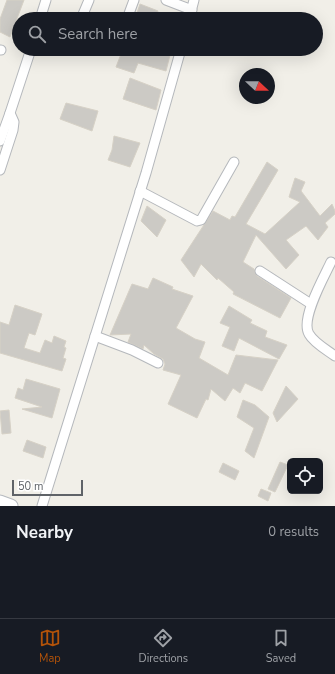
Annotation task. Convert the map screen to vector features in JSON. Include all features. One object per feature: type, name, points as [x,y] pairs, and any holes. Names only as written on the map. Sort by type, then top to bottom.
[{"type":"street","points":[[42,12],[46,0]]},
{"type":"street","points":[[84,12],[88,0]]},
{"type":"street","points":[[130,12],[134,0]]},
{"type":"street","points":[[166,0],[192,10],[194,0]]},
{"type":"street","points":[[0,141],[28,56]]},
{"type":"street","points":[[42,506],[140,191],[179,56]]},
{"type":"street","points":[[0,170],[14,130],[14,122],[10,113]]},
{"type":"street","points":[[140,191],[200,221],[234,162]]},
{"type":"street","points":[[331,262],[311,304],[307,325],[308,333],[312,339],[335,356]]},
{"type":"street","points":[[260,271],[311,304]]},
{"type":"street","points":[[95,336],[132,350],[158,364]]},
{"type":"street","points":[[0,502],[11,506]]},
{"type":"building","points":[[7,0],[24,0],[19,12],[12,12],[12,32],[10,37],[0,32],[0,19]]},
{"type":"building","points":[[140,4],[158,11],[158,12],[137,12]]},
{"type":"building","points":[[120,56],[170,56],[166,71],[138,63],[134,73],[116,67]]},
{"type":"building","points":[[130,78],[161,90],[156,110],[123,99]]},
{"type":"building","points":[[66,103],[98,111],[92,131],[60,119]]},
{"type":"building","points":[[114,136],[140,143],[130,167],[108,160],[112,150]]},
{"type":"building","points":[[267,162],[278,170],[246,224],[265,234],[300,202],[289,197],[295,178],[305,182],[301,191],[320,216],[332,204],[335,211],[335,214],[325,223],[328,227],[318,240],[306,226],[286,240],[299,255],[286,269],[256,235],[243,262],[254,269],[257,276],[291,298],[280,318],[233,294],[234,292],[218,278],[217,280],[201,264],[194,277],[181,260],[213,211],[230,220],[232,216],[235,217]]},
{"type":"building","points":[[147,206],[166,220],[157,237],[141,221]]},
{"type":"building","points":[[153,278],[173,287],[172,289],[193,296],[176,328],[195,339],[205,342],[199,358],[228,375],[236,355],[278,360],[262,391],[245,383],[240,393],[233,388],[225,401],[211,389],[208,400],[206,399],[197,418],[168,404],[181,375],[163,370],[165,364],[163,359],[154,354],[144,345],[143,349],[128,342],[131,334],[110,335],[132,284],[148,289]]},
{"type":"building","points":[[15,305],[42,314],[35,335],[29,333],[24,348],[40,353],[45,340],[52,343],[54,336],[66,341],[64,347],[66,348],[63,358],[66,359],[62,371],[0,353],[0,322],[9,325]]},
{"type":"building","points":[[229,306],[252,320],[250,323],[267,331],[265,337],[287,345],[279,359],[239,338],[234,351],[222,346],[230,327],[220,323]]},
{"type":"building","points":[[26,379],[60,389],[52,418],[22,409],[42,407],[15,398],[18,388],[23,390]]},
{"type":"building","points":[[286,386],[298,399],[277,422],[273,413]]},
{"type":"building","points":[[243,400],[255,405],[269,417],[254,458],[245,451],[254,428],[237,417]]},
{"type":"building","points":[[9,410],[11,433],[2,434],[0,411]]},
{"type":"building","points":[[27,440],[46,447],[43,458],[23,451]]},
{"type":"building","points":[[280,462],[287,465],[275,492],[268,489]]},
{"type":"building","points":[[223,463],[239,471],[235,480],[219,472]]},
{"type":"building","points":[[261,489],[271,493],[268,501],[258,496]]}]
